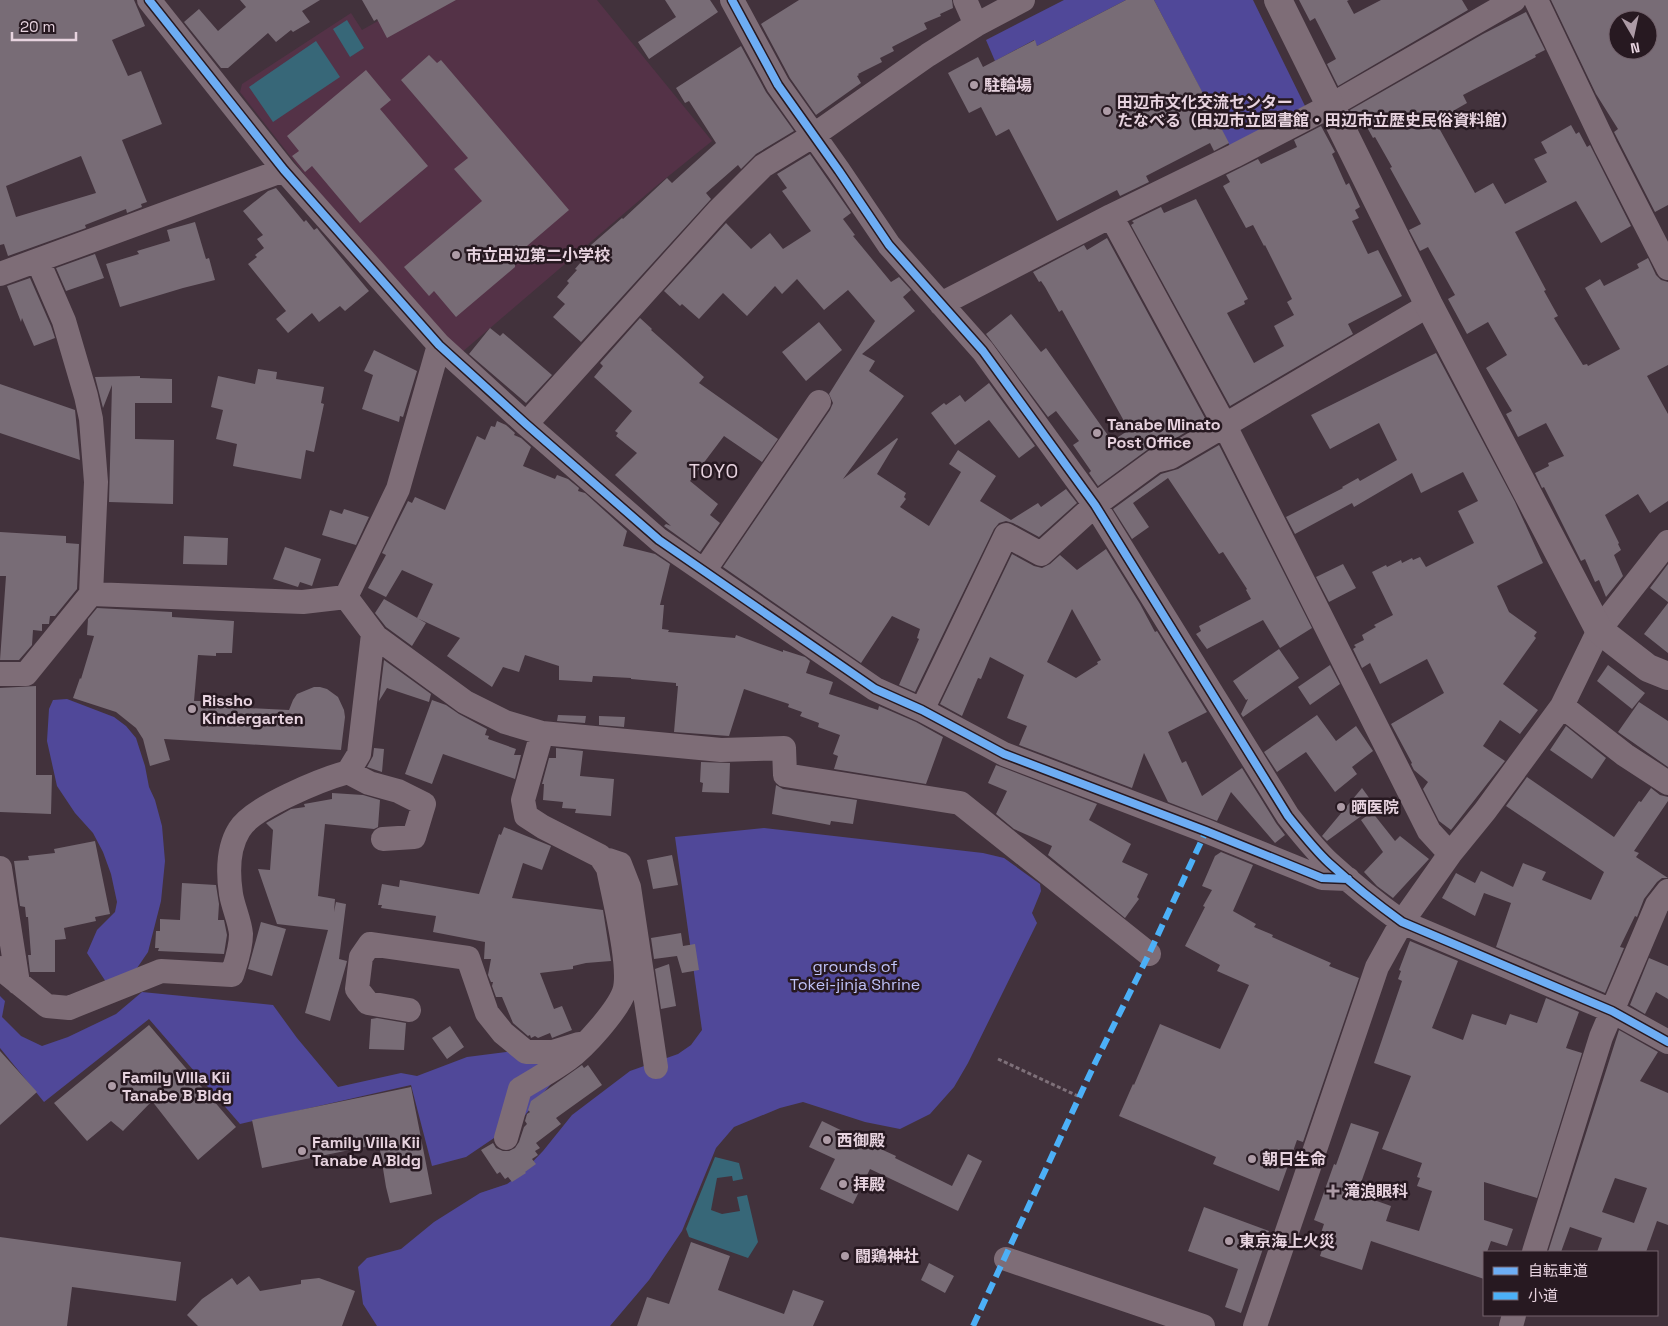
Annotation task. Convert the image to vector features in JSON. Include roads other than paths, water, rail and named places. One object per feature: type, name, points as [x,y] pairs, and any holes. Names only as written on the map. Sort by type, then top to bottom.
[{"type":"street","points":[[732,0],[778,85],[889,246],[983,351],[1095,505],[1288,816],[1328,863],[1379,906],[1402,922],[1612,1011],[1668,1042]]},
{"type":"street","points":[[964,0],[976,24]]},
{"type":"street","points":[[526,424],[718,211],[763,166],[814,135],[976,24],[1023,0]]},
{"type":"street","points":[[1278,0],[1429,305],[1599,630],[1648,668],[1668,676]]},
{"type":"street","points":[[941,304],[1330,106],[1514,0]]},
{"type":"street","points":[[1536,0],[1606,147],[1668,268]]},
{"type":"street","points":[[151,1],[284,170],[439,345],[659,540],[875,689],[922,710],[1004,754],[1206,831],[1322,878],[1348,879]]},
{"type":"street","points":[[0,274],[284,170]]},
{"type":"street","points":[[1111,216],[1224,424],[1429,831],[1450,854]]},
{"type":"street","points":[[0,674],[26,674],[90,594],[96,482],[90,419],[86,396],[64,320],[38,261]]},
{"type":"street","points":[[922,710],[1006,535],[1041,554],[1095,505],[1155,461],[1171,457],[1224,424],[1429,305]]},
{"type":"street","points":[[346,597],[398,489],[439,345]]},
{"type":"street","points":[[704,571],[819,402]]},
{"type":"street","points":[[1255,1326],[1377,966],[1402,922],[1450,854],[1485,811],[1562,706],[1599,630],[1668,542]]},
{"type":"street","points":[[90,594],[303,602],[346,597]]},
{"type":"street","points":[[346,597],[376,637],[465,702],[505,722],[542,733],[721,750],[784,748],[785,775],[960,803],[1149,954]]},
{"type":"street","points":[[0,868],[9,976],[47,1006],[69,1008],[161,971],[232,975],[240,951],[241,934],[231,896],[229,876],[232,849],[239,829],[254,815],[301,788],[348,772],[359,754],[373,634]]},
{"type":"street","points":[[1562,706],[1625,755],[1668,783]]},
{"type":"street","points":[[542,733],[523,800],[526,816],[543,827],[620,864],[629,887],[656,1067]]},
{"type":"street","points":[[348,772],[370,783],[398,791],[424,804],[414,837],[383,839]]},
{"type":"street","points":[[506,1138],[520,1089],[568,1059],[611,1014],[624,991],[626,962],[608,868],[600,856]]},
{"type":"street","points":[[1534,1251],[1601,1037],[1657,905],[1668,891]]},
{"type":"street","points":[[409,1010],[368,1003],[357,989],[361,956],[370,944],[468,958],[487,1013],[503,1033],[526,1052],[554,1052],[586,1042]]},
{"type":"street","points":[[1006,1258],[1203,1326]]},
{"type":"water","points":[[347,20],[364,48],[350,57],[333,29]]},
{"type":"water","points":[[316,41],[340,77],[273,122],[249,87]]},
{"type":"water","points":[[715,1157],[739,1163],[743,1179],[733,1181],[732,1176],[717,1178],[711,1210],[722,1214],[740,1211],[737,1197],[747,1195],[758,1242],[748,1258],[689,1237],[686,1229]]},
{"type":"place","name":"駐輪場","points":[[974,85]]},
{"type":"place","name":"田辺市文化交流センター たなべる（田辺市立図書館・田辺市立歴史民俗資料館）","points":[[1107,111]]},
{"type":"place","name":"市立田辺第二小学校","points":[[456,255]]},
{"type":"place","name":"Tanabe Minato Post Office","points":[[1097,433]]},
{"type":"place","name":"Rissho Kindergarten","points":[[192,709]]},
{"type":"place","name":"晒医院","points":[[1341,807]]},
{"type":"place","name":"Family VIlla Kii Tanabe B Bldg","points":[[112,1086]]},
{"type":"place","name":"西御殿","points":[[827,1140]]},
{"type":"place","name":"Family Villa Kii Tanabe A Bldg","points":[[302,1151]]},
{"type":"place","name":"朝日生命","points":[[1252,1159]]},
{"type":"place","name":"拝殿","points":[[843,1184]]},
{"type":"place","name":"滝浪眼科","points":[[1333,1191]]},
{"type":"place","name":"東京海上火災","points":[[1229,1241]]},
{"type":"place","name":"闘鶏神社","points":[[845,1256]]},
{"type":"district","name":"TOYO","points":[[714,471]]},
{"type":"park label","name":"grounds of Tokei-jinja Shrine","points":[[855,975]]}]
